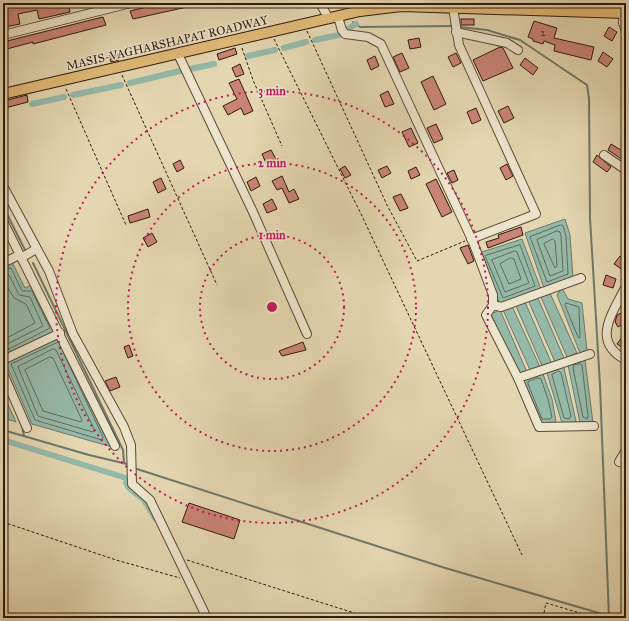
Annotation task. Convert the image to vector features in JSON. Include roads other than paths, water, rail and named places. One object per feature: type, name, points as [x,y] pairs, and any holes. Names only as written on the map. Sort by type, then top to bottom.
[{"type":"main road","name":"MASIS-VAGHARSHAPAT ROADWAY","points":[[3,94],[360,11],[393,5],[453,8],[534,7],[576,12],[588,7],[625,13]]},
{"type":"street","points":[[3,35],[131,3]]},
{"type":"street","points":[[320,3],[345,34],[368,37],[381,44],[471,238],[493,294],[493,305],[486,315],[518,378],[538,427],[594,426]]},
{"type":"street","points":[[453,8],[459,45],[536,214],[471,238]]},
{"type":"street","points":[[625,13],[623,23],[626,31]]},
{"type":"street","points":[[456,32],[507,43],[518,50]]},
{"type":"street","points":[[178,54],[253,212],[307,334]]},
{"type":"street","points":[[604,155],[626,170]]},
{"type":"street","points":[[3,186],[49,271],[73,334],[124,427],[131,445],[132,484],[150,500],[207,618]]},
{"type":"street","points":[[3,221],[115,446]]},
{"type":"street","points":[[3,263],[36,249]]},
{"type":"street","points":[[493,305],[502,306],[581,278]]},
{"type":"street","points":[[626,286],[606,328],[608,345],[612,351],[626,360]]},
{"type":"street","points":[[3,360],[60,333]]},
{"type":"street","points":[[518,378],[590,354]]},
{"type":"street","points":[[3,373],[27,428]]},
{"type":"street","points":[[619,462],[626,450]]},
{"type":"water","points":[[565,219],[570,235],[573,278],[544,288],[525,233]]},
{"type":"water","points":[[522,239],[541,289],[500,304],[479,253]]},
{"type":"water","points":[[12,262],[25,288],[33,284],[56,331],[3,356],[3,266]]},
{"type":"water","points":[[562,288],[568,299],[582,303],[587,351],[580,353],[557,295]]},
{"type":"water","points":[[549,291],[577,353],[567,357],[540,295]]},
{"type":"water","points":[[537,296],[564,358],[555,362],[528,300]]},
{"type":"water","points":[[525,302],[552,364],[543,368],[516,306]]},
{"type":"water","points":[[512,306],[540,367],[531,372],[503,310]]},
{"type":"water","points":[[500,310],[527,372],[518,376],[491,314]]},
{"type":"water","points":[[59,336],[112,447],[32,424],[5,362]]},
{"type":"water","points":[[581,359],[585,360],[593,423],[580,423],[568,365]]},
{"type":"water","points":[[561,366],[564,368],[576,421],[575,423],[563,423],[561,420],[547,373],[547,371]]},
{"type":"water","points":[[539,373],[543,374],[552,399],[556,421],[554,423],[541,424],[522,382]]},
{"type":"water","points":[[3,394],[16,422],[3,418]]},
{"type":"waterway","points":[[353,22],[360,27],[451,26]]},
{"type":"waterway","points":[[348,29],[356,24]]},
{"type":"waterway","points":[[460,27],[487,30],[520,40],[587,85],[589,98],[590,218],[600,385],[609,618]]},
{"type":"waterway","points":[[315,40],[339,35]]},
{"type":"waterway","points":[[284,48],[306,42]]},
{"type":"waterway","points":[[248,56],[275,50]]},
{"type":"waterway","points":[[190,69],[214,64]]},
{"type":"waterway","points":[[130,83],[180,71]]},
{"type":"waterway","points":[[73,95],[121,85]]},
{"type":"waterway","points":[[32,104],[64,97]]},
{"type":"waterway","points":[[3,206],[25,250]]},
{"type":"waterway","points":[[33,263],[123,450],[124,463]]},
{"type":"waterway","points":[[22,425],[24,436]]},
{"type":"waterway","points":[[3,430],[89,455],[127,464]]},
{"type":"waterway","points":[[3,440],[126,478]]},
{"type":"waterway","points":[[137,469],[442,567],[609,616]]},
{"type":"waterway","points":[[126,483],[130,489],[144,500],[155,518]]}]
